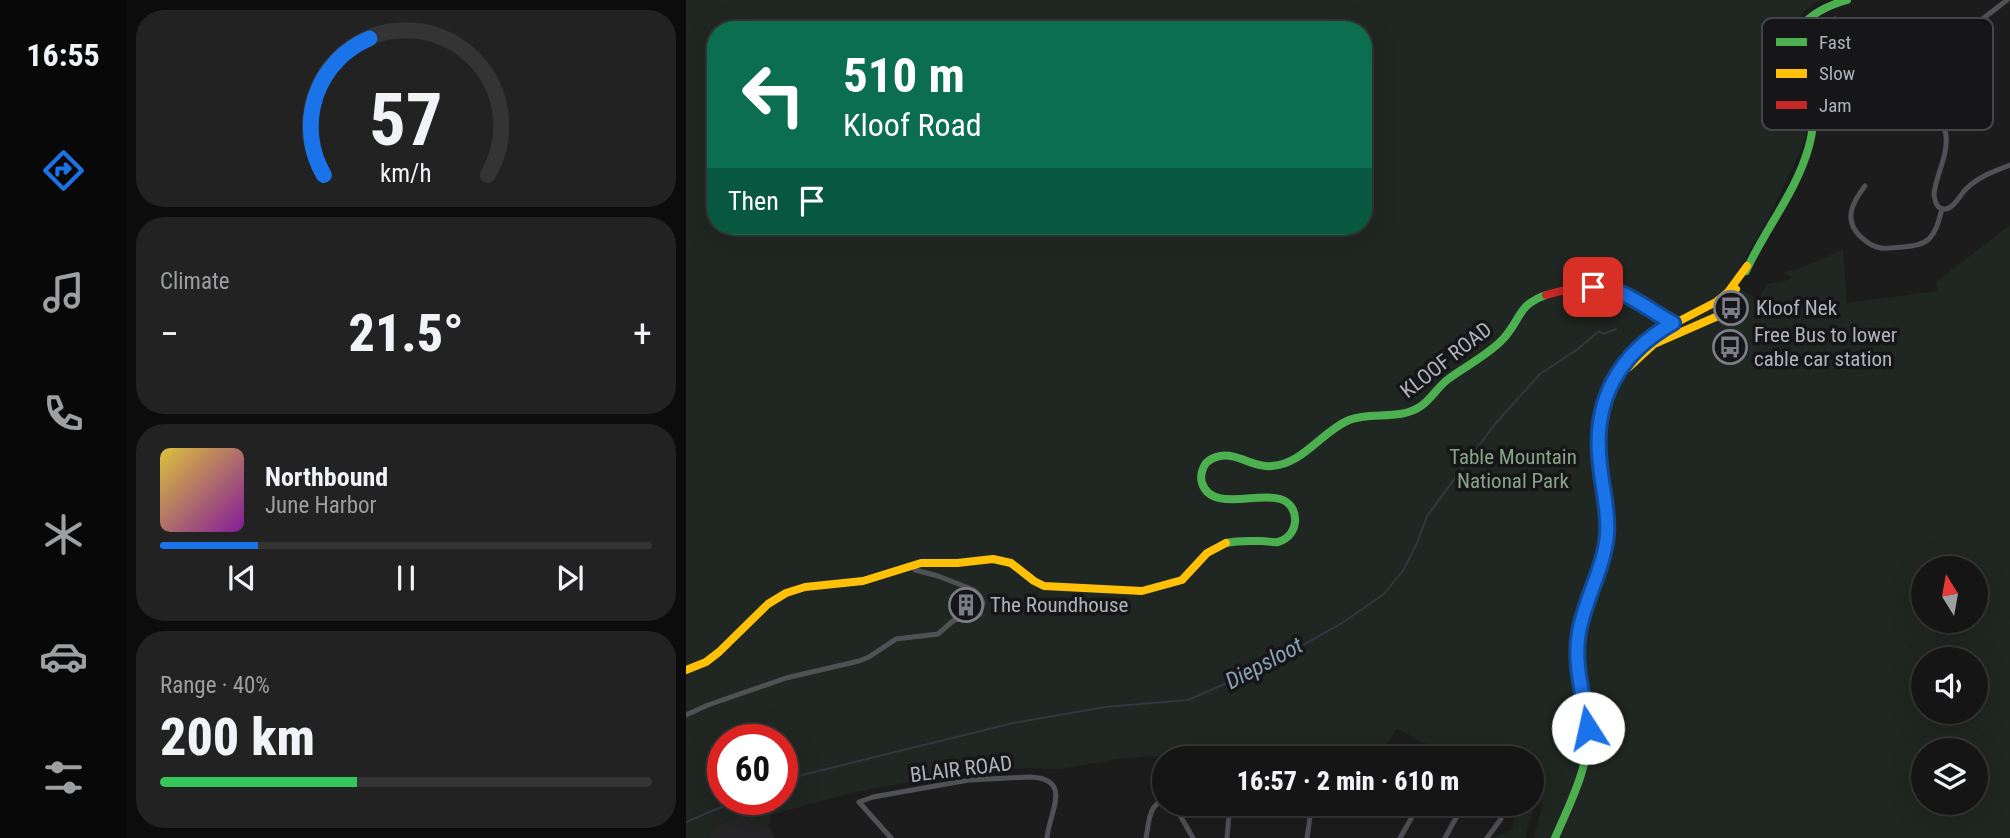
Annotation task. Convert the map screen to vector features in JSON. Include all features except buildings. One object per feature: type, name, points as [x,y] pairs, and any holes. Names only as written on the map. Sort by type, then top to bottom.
[{"type":"main road","points":[[1808,18],[1815,11],[1847,0]]},
{"type":"main road","points":[[1555,838],[1579,780],[1588,746],[1577,645],[1607,534],[1598,453],[1601,421],[1608,392],[1621,367],[1658,331],[1725,296],[1747,266],[1783,204],[1807,151],[1812,130]]},
{"type":"main road","points":[[1601,421],[1616,384],[1633,362],[1654,344],[1714,319],[1724,309],[1742,280],[1747,266]]},
{"type":"main road","name":"KLOOF ROAD","points":[[686,670],[719,652],[760,610],[782,595],[811,586],[869,579],[927,562],[954,564],[998,559],[1011,563],[1039,584],[1056,588],[1136,592],[1177,583],[1189,575],[1207,553],[1219,545],[1239,540],[1278,542],[1288,536],[1294,527],[1293,508],[1280,498],[1222,499],[1208,494],[1201,476],[1206,464],[1213,458],[1224,456],[1258,466],[1280,465],[1293,460],[1348,420],[1414,410],[1423,405],[1442,384],[1501,341],[1525,306],[1542,296],[1588,288],[1607,288],[1620,292],[1673,323]]},
{"type":"main road","points":[[1703,309],[1711,312],[1714,319]]},
{"type":"main road","points":[[1691,314],[1690,322],[1694,327]]},
{"type":"main road","points":[[1673,323],[1694,327]]},
{"type":"street","points":[[1984,18],[2007,0]]},
{"type":"street","points":[[1945,130],[1946,146],[1934,194],[1936,204],[1942,209],[1950,208],[1978,179],[2010,164]]},
{"type":"street","points":[[1866,186],[1852,211],[1850,223],[1857,233],[1874,247],[1914,246],[1923,243],[1934,232],[1942,209]]},
{"type":"street","points":[[686,715],[786,678],[859,661],[896,639],[938,634],[954,620],[975,618],[980,614],[982,600],[974,590],[915,570],[912,565]]},
{"type":"street","name":"BLAIR ROAD","points":[[891,838],[859,802],[873,797],[969,780],[1039,777],[1050,781],[1056,795],[1047,838]]},
{"type":"street","points":[[1146,838],[1152,811]]},
{"type":"street","points":[[1181,816],[1193,838]]},
{"type":"street","points":[[1227,838],[1229,816]]},
{"type":"street","points":[[1307,838],[1310,816]]},
{"type":"street","points":[[1400,838],[1413,816]]},
{"type":"street","points":[[1445,838],[1457,816]]},
{"type":"street","points":[[1487,838],[1501,816]]},
{"type":"shaded area","points":[[742,815],[762,815],[775,838],[707,838],[718,825]]},
{"type":"green space","name":"Table Mountain National Park","points":[[686,0],[1821,0],[1799,18],[1762,18],[1762,130],[1807,130],[1804,144],[1768,219],[1730,284],[1758,299],[1767,284],[1791,277],[1784,273],[1843,249],[1847,303],[1938,291],[1936,282],[2010,225],[2010,838],[1533,838],[1539,816],[1544,816],[1544,746],[1430,746],[1397,729],[1385,746],[1152,746],[1152,756],[1116,759],[1062,769],[966,772],[855,792],[798,808],[798,724],[707,724],[707,815],[742,815],[718,825],[707,838],[686,838]]},
{"type":"green space","name":"Table Mountain National Park","points":[[742,815],[771,815],[770,823],[761,826],[751,824]]},
{"type":"green space","name":"Table Mountain National Park","points":[[1513,816],[1532,816],[1526,838],[1494,838],[1512,829]]},
{"type":"waterway","name":"Diepsloot","points":[[798,776],[1013,723],[1105,707],[1188,700],[1266,666],[1342,623],[1384,594],[1404,569],[1427,516],[1495,424],[1540,374],[1578,349],[1599,331],[1603,334],[1616,329]]},
{"type":"waterway","name":"Diepsloot","points":[[686,822],[707,813]]},
{"type":"traffic: fast","points":[[1810,18],[1821,10],[1847,0]]},
{"type":"traffic: fast","points":[[1746,271],[1797,179],[1812,130]]},
{"type":"traffic: fast","points":[[1226,543],[1278,542],[1291,534],[1294,514],[1287,502],[1271,497],[1215,497],[1207,492],[1201,480],[1202,470],[1208,462],[1216,457],[1227,456],[1265,466],[1283,464],[1303,454],[1349,420],[1413,411],[1425,403],[1447,380],[1497,345],[1524,308],[1546,295]]},
{"type":"traffic: fast","points":[[1555,838],[1578,784],[1588,742],[1577,648],[1584,611],[1602,561],[1607,535],[1599,446],[1603,408],[1618,374],[1642,345],[1658,332]]},
{"type":"traffic: slow","points":[[1658,332],[1716,302],[1728,292],[1747,266]]},
{"type":"traffic: slow","points":[[1629,367],[1654,344],[1718,316],[1736,289]]},
{"type":"traffic: slow","points":[[686,670],[706,662],[719,652],[768,604],[786,593],[805,587],[863,581],[921,563],[993,559],[1011,563],[1044,586],[1142,591],[1182,580],[1207,553],[1226,543]]},
{"type":"traffic: jam","points":[[1546,295],[1568,289],[1606,287],[1632,297],[1673,323]]},
{"type":"place","name":"Kloof Nek","points":[[1731,308]]},
{"type":"place","name":"Free Bus to lower cable car station","points":[[1730,347]]},
{"type":"place","name":"The Roundhouse","points":[[966,605]]},
{"type":"route","points":[[1588,728],[1578,669],[1577,645],[1582,619],[1606,544],[1607,515],[1598,453],[1604,405],[1621,367],[1658,331],[1673,323],[1616,290],[1593,287]]}]
